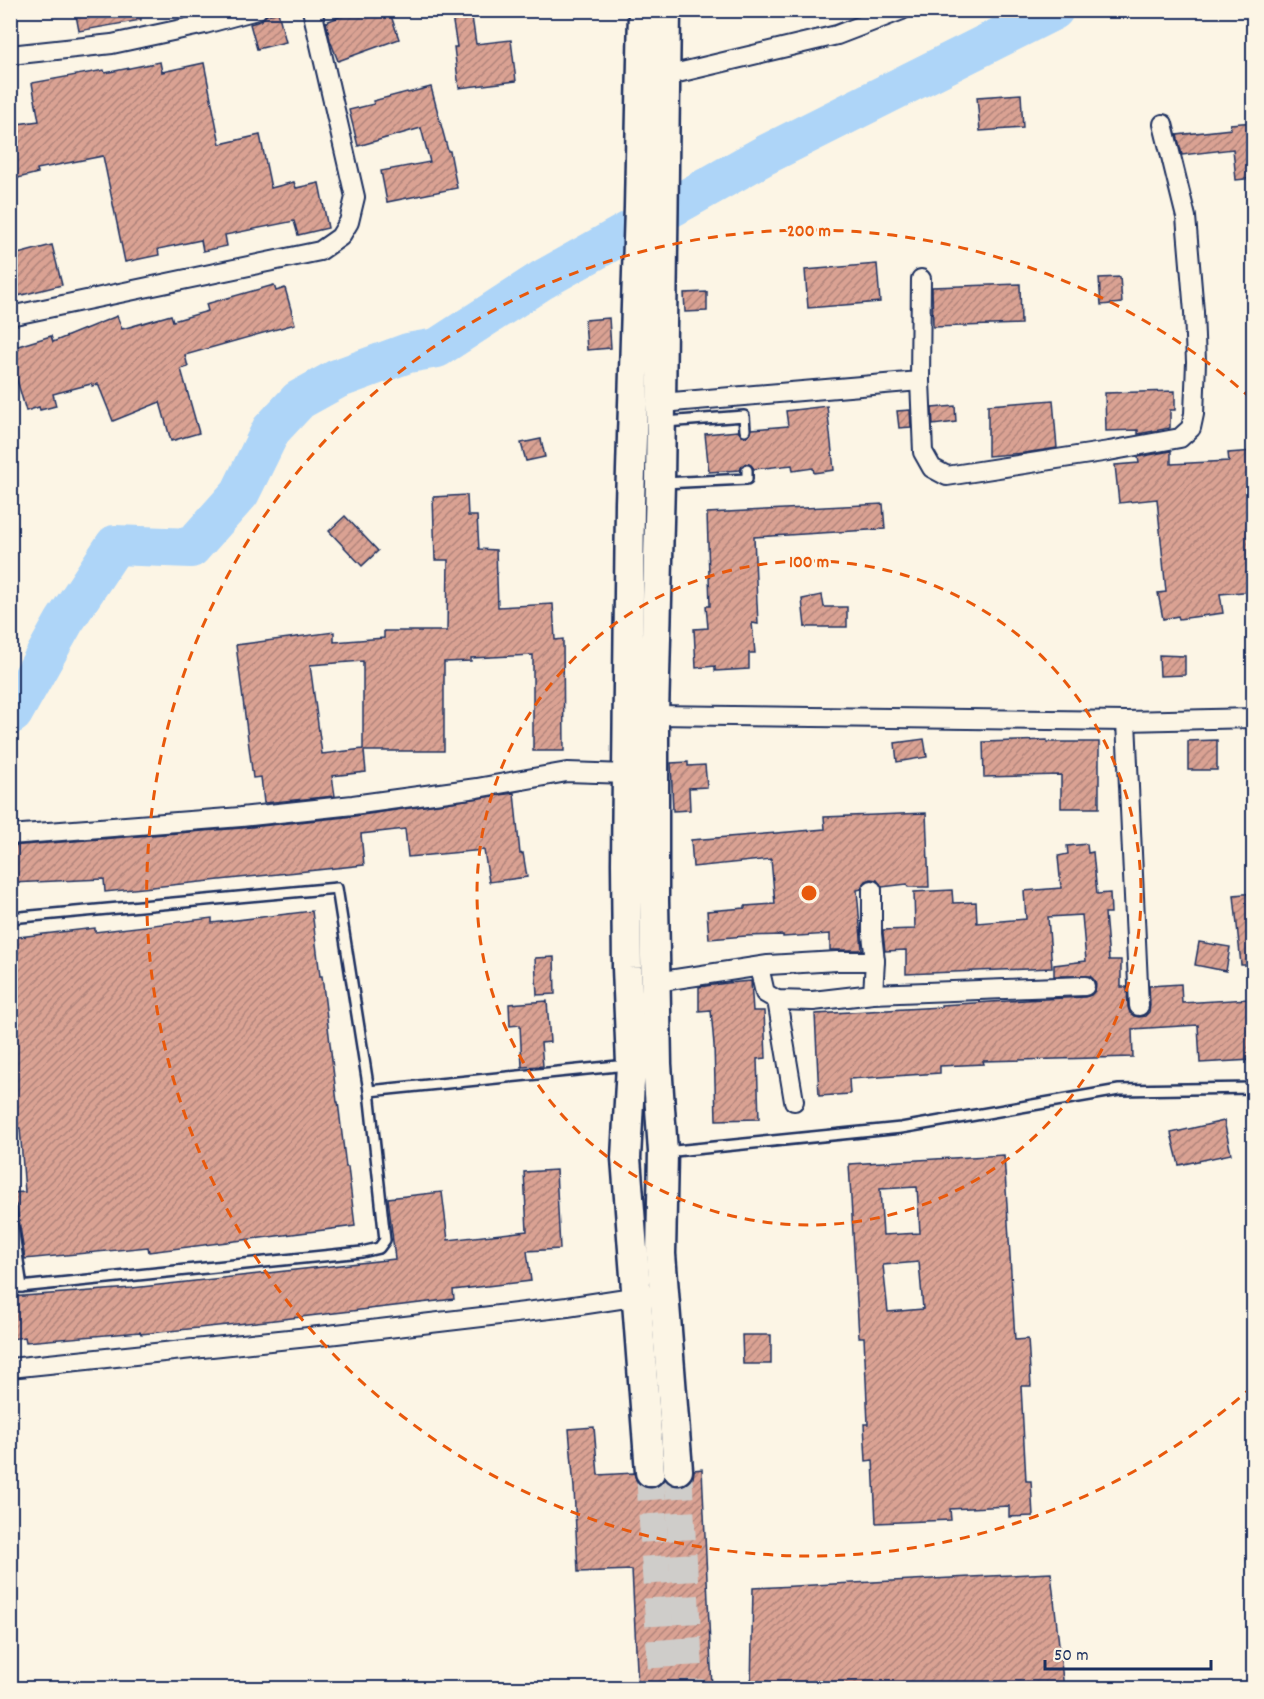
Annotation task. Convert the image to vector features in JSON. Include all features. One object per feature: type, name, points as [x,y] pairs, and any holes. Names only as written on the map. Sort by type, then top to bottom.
[{"type":"main road","points":[[643,10],[651,246],[661,412],[654,715],[656,982],[644,1064],[626,1158],[651,1295],[678,1470]]},
{"type":"main road","points":[[651,204],[665,76],[666,10]]},
{"type":"main road","points":[[650,1472],[651,1295],[661,1254],[663,1152],[627,968],[627,774],[630,503],[651,246]]},
{"type":"street","points":[[10,55],[112,44],[257,10]]},
{"type":"street","points":[[10,316],[320,251],[340,237],[348,222],[355,197],[312,10]]},
{"type":"street","points":[[665,76],[837,35],[902,10]]},
{"type":"street","points":[[921,279],[920,381],[923,452],[932,468],[947,476],[1109,452],[1180,438],[1191,428],[1194,414],[1196,362],[1194,312],[1186,218],[1162,124]]},
{"type":"street","points":[[661,412],[920,381]]},
{"type":"street","points":[[654,715],[1126,721],[1254,718]]},
{"type":"street","points":[[1126,721],[1139,1006]]},
{"type":"street","points":[[10,835],[241,817],[353,805],[477,788],[567,772],[627,774]]},
{"type":"street","points":[[872,890],[872,934],[875,962],[873,993]]},
{"type":"street","points":[[656,982],[759,967],[837,961],[875,962]]},
{"type":"street","points":[[759,967],[765,993],[777,1000],[813,1001],[873,993],[1085,986]]},
{"type":"street","points":[[777,1000],[794,1101]]},
{"type":"street","points":[[10,1368],[328,1335],[651,1295]]},
{"type":"lane","points":[[661,412],[744,416],[745,430]]},
{"type":"lane","points":[[660,483],[747,478],[747,470]]},
{"type":"lane","points":[[10,918],[337,888],[369,1091],[385,1240],[379,1248],[362,1252],[10,1288]]},
{"type":"lane","points":[[369,1091],[644,1064]]},
{"type":"lane","points":[[663,1152],[901,1128],[1119,1090],[1254,1088]]},
{"type":"lane","points":[[10,1208],[22,1287]]},
{"type":"building","points":[[75,10],[140,10],[141,20],[79,31]]},
{"type":"building","points":[[357,10],[389,10],[399,39],[338,61],[326,22]]},
{"type":"building","points":[[451,10],[471,10],[476,44],[511,40],[516,81],[459,88],[454,47],[457,47]]},
{"type":"building","points":[[278,12],[286,42],[257,49],[250,24]]},
{"type":"building","points":[[160,62],[162,72],[204,63],[220,144],[260,135],[271,188],[294,182],[296,188],[319,183],[328,228],[298,235],[294,221],[225,235],[227,246],[203,251],[201,240],[158,249],[159,255],[125,262],[103,156],[37,169],[38,173],[10,180],[10,125],[39,121],[32,83],[104,70],[105,73]]},
{"type":"building","points":[[431,87],[448,151],[450,151],[457,188],[387,202],[381,171],[430,162],[421,128],[358,146],[349,110],[374,104],[373,101]]},
{"type":"building","points":[[1021,94],[1023,128],[980,131],[977,97]]},
{"type":"building","points":[[1254,122],[1254,178],[1236,180],[1233,149],[1182,155],[1177,135],[1231,129],[1230,124]]},
{"type":"building","points":[[52,245],[62,285],[10,298],[10,256]]},
{"type":"building","points":[[877,264],[880,302],[808,308],[805,270]]},
{"type":"building","points":[[1120,277],[1122,303],[1101,305],[1099,278]]},
{"type":"building","points":[[1020,284],[1021,324],[933,327],[932,287]]},
{"type":"building","points":[[274,285],[276,291],[285,288],[295,324],[185,355],[188,367],[181,369],[199,433],[171,441],[160,402],[113,421],[98,384],[53,394],[56,406],[40,410],[39,407],[26,411],[14,370],[10,371],[10,351],[19,349],[18,346],[51,336],[53,342],[117,316],[122,329],[171,315],[173,321],[208,311],[206,304]]},
{"type":"building","points":[[707,292],[707,311],[685,312],[684,293]]},
{"type":"building","points":[[609,318],[611,348],[587,350],[585,320]]},
{"type":"building","points":[[1175,391],[1175,410],[1170,410],[1170,428],[1138,434],[1138,430],[1106,431],[1105,393]]},
{"type":"building","points":[[1053,400],[1057,448],[988,456],[988,405]]},
{"type":"building","points":[[827,406],[834,470],[814,473],[813,468],[793,471],[792,465],[754,469],[746,463],[740,470],[709,472],[705,434],[738,431],[746,437],[752,429],[788,426],[786,411]]},
{"type":"building","points":[[955,406],[956,422],[933,425],[932,408]]},
{"type":"building","points":[[910,410],[911,427],[899,428],[897,411]]},
{"type":"building","points":[[541,439],[545,457],[526,461],[521,443]]},
{"type":"building","points":[[1171,451],[1171,464],[1229,461],[1228,453],[1254,451],[1254,591],[1220,594],[1223,613],[1163,619],[1158,593],[1166,592],[1157,499],[1119,503],[1115,465],[1139,463],[1138,457]]},
{"type":"building","points":[[467,495],[468,516],[477,516],[479,549],[496,550],[498,607],[553,604],[555,640],[563,639],[564,751],[533,751],[533,655],[471,658],[471,661],[444,662],[444,751],[364,751],[366,772],[332,776],[335,796],[264,803],[261,777],[253,778],[236,645],[334,632],[334,642],[384,638],[384,631],[447,631],[448,560],[435,560],[433,497]],"holes":[[[363,661],[363,749],[322,754],[310,665]]]},
{"type":"building","points":[[883,504],[885,529],[754,537],[758,624],[752,623],[755,653],[749,653],[749,669],[715,671],[715,666],[696,668],[694,629],[708,628],[706,606],[710,606],[707,513]]},
{"type":"building","points":[[345,516],[378,551],[362,566],[329,531]]},
{"type":"building","points":[[822,595],[824,607],[847,607],[847,627],[805,627],[802,599]]},
{"type":"building","points":[[1159,655],[1185,656],[1185,675],[1160,676]]},
{"type":"building","points":[[924,739],[927,757],[897,762],[895,743]]},
{"type":"building","points":[[1047,740],[1047,742],[1099,742],[1099,808],[1061,808],[1061,775],[984,777],[983,742]]},
{"type":"building","points":[[1217,740],[1217,770],[1188,770],[1188,741]]},
{"type":"building","points":[[688,762],[688,766],[705,765],[707,787],[689,788],[690,810],[673,811],[671,763]]},
{"type":"building","points":[[514,793],[520,854],[523,853],[527,877],[489,882],[484,850],[408,857],[405,829],[361,834],[364,865],[105,892],[104,879],[10,883],[10,846],[242,828],[355,816]]},
{"type":"building","points":[[926,813],[929,887],[908,887],[907,884],[882,887],[877,880],[866,881],[861,889],[857,890],[862,950],[830,950],[830,934],[709,939],[707,911],[775,904],[771,859],[693,867],[691,840],[825,829],[824,817]]},
{"type":"building","points":[[1087,844],[1088,853],[1093,852],[1097,894],[1110,893],[1111,913],[1105,913],[1109,960],[1121,960],[1121,987],[1127,987],[1130,1013],[1139,1017],[1149,1012],[1149,986],[1181,984],[1182,1003],[1249,999],[1252,1060],[1200,1063],[1198,1025],[1132,1029],[1133,1057],[983,1061],[984,1064],[940,1066],[940,1073],[849,1079],[850,1094],[819,1096],[815,1014],[1091,995],[1096,985],[1090,976],[1054,976],[1054,965],[1086,961],[1082,915],[1048,917],[1052,968],[906,974],[906,950],[885,951],[883,933],[883,930],[915,929],[914,892],[952,890],[953,903],[976,902],[977,923],[1026,919],[1024,891],[1061,888],[1058,856],[1068,854],[1067,846]]},
{"type":"building","points":[[1254,893],[1254,965],[1241,965],[1234,895]]},
{"type":"building","points":[[312,911],[355,1226],[149,1252],[148,1247],[25,1259],[17,1207],[10,1201],[10,1193],[25,1192],[20,1128],[15,1128],[10,1080],[10,938],[95,928],[95,932],[212,918],[212,923]]},
{"type":"building","points":[[1199,942],[1230,947],[1226,971],[1195,965]]},
{"type":"building","points":[[554,957],[555,994],[537,995],[535,958]]},
{"type":"building","points":[[751,981],[753,1011],[764,1011],[766,1058],[757,1059],[759,1119],[716,1120],[711,1010],[699,1011],[699,987]]},
{"type":"building","points":[[547,1001],[550,1042],[541,1043],[543,1066],[522,1067],[520,1025],[510,1026],[509,1004]]},
{"type":"building","points":[[1224,1121],[1231,1154],[1179,1165],[1171,1133]]},
{"type":"building","points":[[1004,1155],[1015,1340],[1028,1339],[1031,1386],[1021,1386],[1026,1481],[1031,1481],[1033,1516],[1009,1517],[1009,1506],[950,1509],[951,1520],[876,1523],[873,1460],[866,1461],[864,1424],[868,1424],[864,1337],[859,1337],[849,1164]],"holes":[[[917,1187],[920,1233],[883,1235],[880,1189]],[[919,1262],[923,1309],[888,1312],[883,1265]]]},
{"type":"building","points":[[556,1170],[560,1249],[527,1251],[531,1281],[453,1290],[454,1299],[266,1321],[141,1334],[140,1332],[26,1342],[25,1337],[10,1339],[10,1297],[132,1288],[395,1259],[388,1198],[442,1192],[448,1240],[527,1231],[524,1172]]},
{"type":"building","points":[[742,1335],[771,1335],[771,1364],[743,1364]]},
{"type":"building","points":[[594,1427],[598,1475],[634,1473],[637,1482],[642,1487],[651,1488],[659,1486],[665,1480],[671,1485],[687,1484],[693,1478],[694,1470],[702,1469],[712,1689],[638,1689],[632,1570],[578,1572],[569,1429]]},
{"type":"building","points":[[1051,1573],[1064,1689],[751,1689],[753,1588]]},
{"type":"waterway","points":[[10,715],[64,622],[115,545],[191,548],[240,493],[271,430],[299,400],[337,379],[408,353],[437,348],[542,280],[765,155],[1054,10]]},
{"type":"tunnel","points":[[678,1470],[690,1688]]},
{"type":"tunnel","points":[[650,1472],[663,1688]]}]
